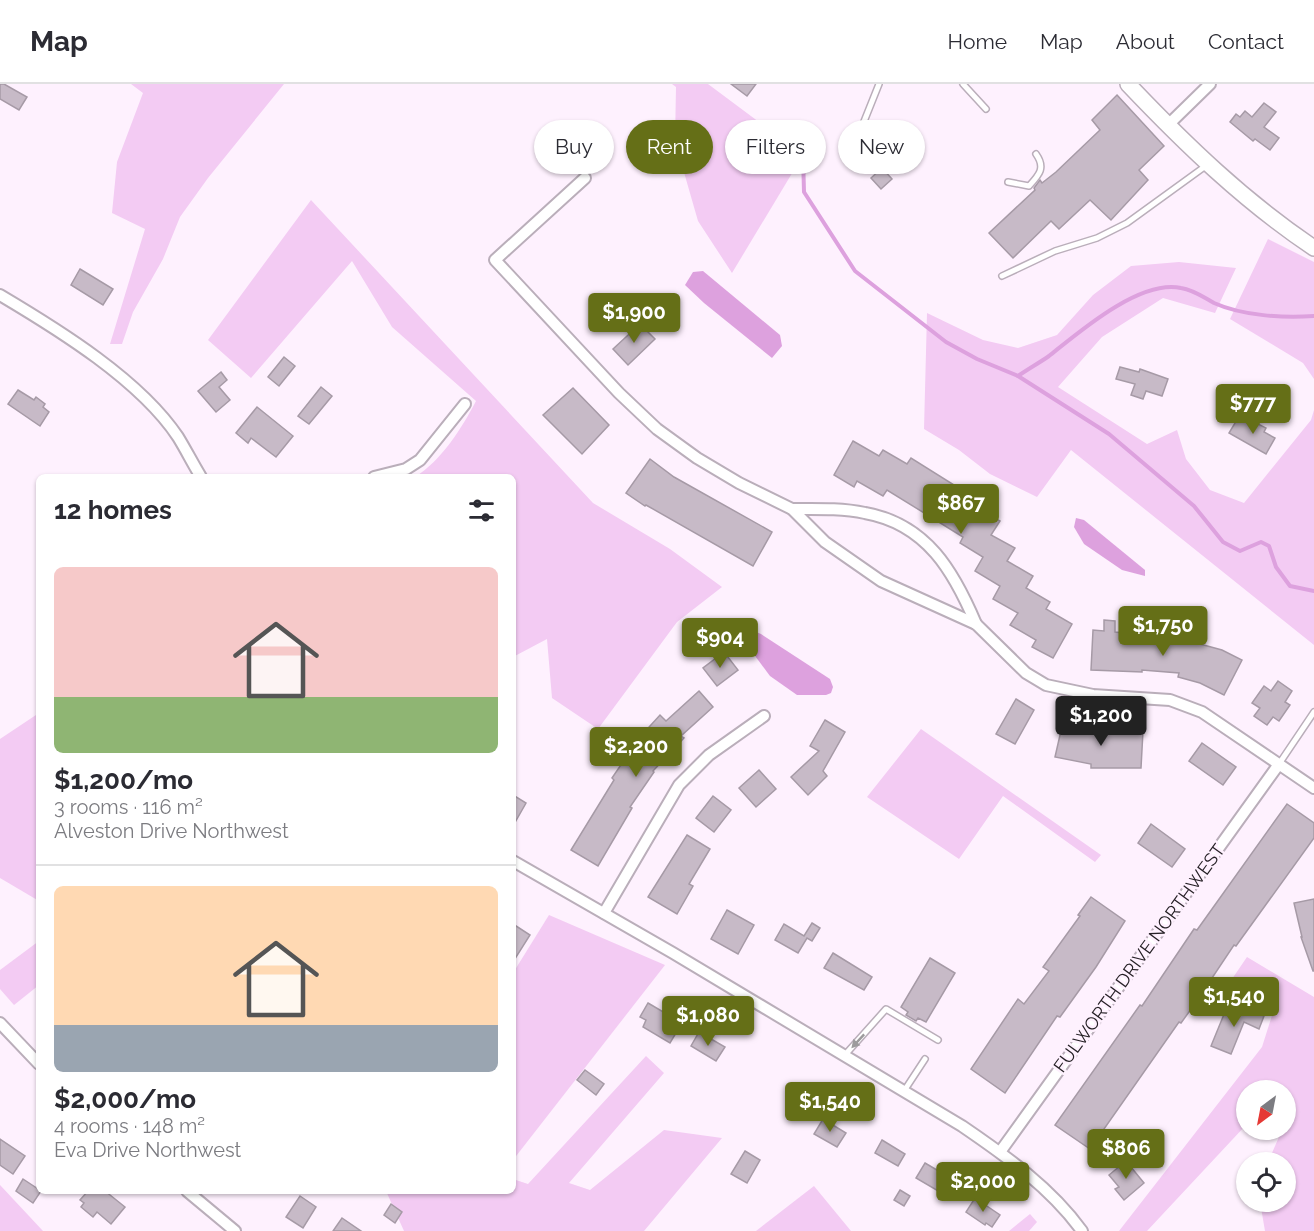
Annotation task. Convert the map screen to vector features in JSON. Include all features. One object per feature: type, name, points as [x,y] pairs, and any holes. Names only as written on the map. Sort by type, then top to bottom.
[{"type":"main road","points":[[1128,84],[1208,164],[1270,218],[1314,248]]},
{"type":"street","points":[[1168,125],[1210,84]]},
{"type":"street","points":[[585,178],[495,260],[619,393],[657,429],[697,458],[792,510],[825,542],[880,581],[976,624],[1026,673],[1046,684],[1093,695],[1170,700],[1202,712],[1314,788]]},
{"type":"street","points":[[0,295],[89,352],[144,398],[177,436],[199,474]]},
{"type":"street","points":[[386,474],[406,469],[420,460],[465,404]]},
{"type":"street","points":[[792,510],[831,509],[866,513],[907,529],[925,542],[946,564],[976,624]]},
{"type":"street","points":[[604,913],[679,785],[709,755],[764,716]]},
{"type":"street","name":"FULWORTH DRIVE NORTHWEST","points":[[1000,1152],[1279,764]]},
{"type":"street","points":[[516,863],[962,1126],[1000,1152],[1039,1184],[1082,1231]]},
{"type":"street","points":[[0,1023],[36,1061]]},
{"type":"street","points":[[191,1194],[235,1231]]},
{"type":"lane","points":[[865,120],[879,84]]},
{"type":"lane","points":[[963,84],[986,109]]},
{"type":"lane","points":[[1008,182],[1029,186],[1040,175],[1042,168],[1036,154]]},
{"type":"lane","points":[[1002,276],[1055,251],[1097,238],[1127,223],[1208,164]]},
{"type":"lane","points":[[1279,764],[1314,712]]},
{"type":"lane","points":[[844,1056],[886,1009],[938,1040]]},
{"type":"lane","points":[[904,1091],[925,1059]]},
{"type":"shaded area","points":[[131,84],[284,84],[208,178],[180,217],[163,259],[133,312],[122,344],[110,344],[145,229],[112,213],[117,162],[143,93]]},
{"type":"shaded area","points":[[672,84],[708,84],[756,120],[725,120],[725,174],[792,174],[732,273],[698,221],[684,174],[713,174],[713,120],[675,120],[676,87]]},
{"type":"shaded area","points":[[311,200],[593,503],[670,549],[722,587],[677,622],[598,729],[552,698],[547,639],[516,655],[516,474],[419,474],[434,462],[450,443],[476,401],[392,327],[352,261],[251,378],[208,340]]},
{"type":"shaded area","points":[[1268,239],[1314,262],[1314,379],[1303,363],[1230,319]]},
{"type":"shaded area","points":[[1179,262],[1236,268],[1215,313],[1163,298],[1102,337],[1058,387],[1147,444],[1177,430],[1186,459],[1210,490],[1244,503],[1311,420],[1314,410],[1314,645],[1071,450],[1037,497],[990,474],[959,450],[924,429],[927,313],[983,340],[1018,348],[1057,335],[1093,295],[1131,266]]},
{"type":"shaded area","points":[[703,271],[780,335],[782,346],[772,358],[685,285],[693,272]]},
{"type":"shaded area","points":[[1076,518],[1084,520],[1145,570],[1145,576],[1122,570],[1084,544],[1074,527]]},
{"type":"shaded area","points":[[749,629],[761,634],[830,679],[833,687],[831,693],[797,695],[770,676],[744,641],[744,631]]},
{"type":"shaded area","points":[[36,715],[36,899],[0,878],[0,739]]},
{"type":"shaded area","points":[[921,729],[1101,855],[1095,862],[1003,796],[959,859],[867,797]]},
{"type":"shaded area","points":[[549,915],[665,965],[516,1156],[516,968]]},
{"type":"shaded area","points":[[36,943],[36,987],[14,1005],[0,989],[0,970]]},
{"type":"shaded area","points":[[1247,957],[1314,997],[1314,1231],[1265,1231],[1262,1212],[1296,1212],[1296,1152],[1272,1152],[1278,1140],[1296,1140],[1296,1080],[1236,1080],[1262,1047],[1275,1006],[1232,979]]},
{"type":"shaded area","points":[[646,1056],[664,1073],[569,1183],[590,1190],[664,1130],[722,1138],[644,1231],[404,1231],[387,1194],[516,1194],[516,1180],[528,1184]]},
{"type":"shaded area","points":[[1236,1080],[1236,1136],[1147,1231],[1119,1231]]},
{"type":"shaded area","points":[[0,1185],[43,1231],[0,1231]]},
{"type":"shaded area","points":[[814,1186],[851,1231],[756,1231]]},
{"type":"shaded area","points":[[1030,1214],[1037,1222],[1029,1231],[1009,1231]]},
{"type":"building","points":[[0,84],[27,97],[19,110],[0,99]]},
{"type":"building","points":[[731,84],[756,84],[747,96]]},
{"type":"building","points":[[1117,95],[1164,146],[1139,170],[1148,180],[1111,220],[1090,200],[1059,229],[1051,221],[1013,258],[989,233],[1035,190],[1040,180],[1042,183],[1056,172],[1100,130],[1092,120]]},
{"type":"building","points":[[1264,103],[1276,112],[1264,127],[1279,138],[1270,150],[1255,139],[1253,141],[1230,122],[1236,114],[1240,117],[1245,111],[1252,117]]},
{"type":"building","points":[[875,174],[887,174],[892,179],[881,189],[871,178]]},
{"type":"building","points":[[80,269],[113,289],[103,305],[71,285]]},
{"type":"building","points":[[640,324],[655,339],[628,365],[613,349]]},
{"type":"building","points":[[284,357],[295,366],[279,386],[268,377]]},
{"type":"building","points":[[1120,367],[1139,372],[1140,369],[1168,379],[1162,396],[1146,391],[1143,399],[1131,395],[1135,384],[1116,379]]},
{"type":"building","points":[[221,372],[227,380],[219,387],[230,400],[216,412],[198,391]]},
{"type":"building","points":[[321,387],[332,396],[309,424],[298,416]]},
{"type":"building","points":[[573,388],[609,425],[582,454],[543,415]]},
{"type":"building","points":[[18,390],[34,400],[36,397],[45,404],[43,407],[49,412],[40,426],[8,404]]},
{"type":"building","points":[[257,407],[293,436],[276,457],[251,438],[248,443],[236,433]]},
{"type":"building","points":[[1238,418],[1251,425],[1254,422],[1266,428],[1264,432],[1275,438],[1266,454],[1229,433]]},
{"type":"building","points":[[853,441],[879,456],[883,450],[907,464],[911,458],[978,500],[974,506],[1000,521],[991,535],[1015,548],[1007,561],[1033,576],[1026,588],[1050,602],[1046,609],[1072,624],[1053,658],[1032,647],[1036,640],[1010,625],[1018,613],[993,599],[1000,586],[975,571],[983,557],[960,543],[963,537],[887,490],[883,496],[857,481],[854,487],[834,475]]},
{"type":"building","points":[[650,459],[674,477],[772,532],[753,566],[645,506],[626,493]]},
{"type":"building","points":[[1104,620],[1115,621],[1115,632],[1178,638],[1222,650],[1242,660],[1224,695],[1200,683],[1178,677],[1179,673],[1091,670],[1093,630],[1104,631]]},
{"type":"building","points":[[724,652],[738,670],[717,686],[703,668]]},
{"type":"building","points":[[1278,681],[1292,691],[1285,702],[1290,705],[1279,721],[1273,717],[1267,725],[1254,716],[1260,708],[1252,703],[1264,686],[1271,691]]},
{"type":"building","points":[[699,691],[713,707],[681,736],[684,738],[653,771],[630,807],[632,808],[598,866],[571,850],[614,780],[612,778],[640,737],[660,715],[666,721]]},
{"type":"building","points":[[1016,699],[1034,710],[1015,744],[996,734]]},
{"type":"building","points":[[825,720],[845,732],[823,771],[827,776],[808,795],[791,777],[819,751],[810,746]]},
{"type":"building","points":[[1063,722],[1087,727],[1143,731],[1141,768],[1091,768],[1091,764],[1055,757]]},
{"type":"building","points":[[1202,743],[1236,767],[1223,785],[1189,761]]},
{"type":"building","points":[[759,770],[776,789],[756,807],[739,788]]},
{"type":"building","points":[[713,796],[731,810],[714,832],[696,818]]},
{"type":"building","points":[[516,797],[526,803],[516,821]]},
{"type":"building","points":[[1287,804],[1314,823],[1314,838],[1236,946],[1234,945],[1194,1005],[1181,1023],[1179,1022],[1090,1149],[1055,1125],[1140,1005],[1142,1006],[1194,929],[1197,930]]},
{"type":"building","points":[[1151,824],[1185,849],[1172,867],[1138,843]]},
{"type":"building","points":[[687,835],[710,849],[689,884],[693,886],[677,914],[648,897]]},
{"type":"building","points":[[1091,897],[1125,921],[1096,967],[1060,1017],[1057,1016],[1005,1093],[971,1069],[1018,999],[1024,1004],[1049,971],[1043,967]]},
{"type":"building","points":[[1314,899],[1313,971],[1301,937],[1294,903]]},
{"type":"building","points":[[727,910],[754,925],[738,954],[711,939]]},
{"type":"building","points":[[812,923],[820,928],[812,941],[807,938],[798,953],[775,940],[784,924],[804,936]]},
{"type":"building","points":[[516,926],[530,935],[516,957]]},
{"type":"building","points":[[833,953],[872,977],[864,990],[824,968]]},
{"type":"building","points":[[930,958],[955,973],[926,1022],[918,1018],[916,1021],[906,1015],[908,1012],[901,1007]]},
{"type":"building","points":[[648,1003],[682,1023],[670,1043],[643,1027],[646,1020],[640,1017]]},
{"type":"building","points":[[1227,1007],[1241,1012],[1243,1007],[1264,1016],[1259,1029],[1244,1022],[1231,1054],[1211,1046]]},
{"type":"building","points":[[699,1032],[725,1047],[716,1061],[691,1046]]},
{"type":"building","points":[[585,1070],[604,1084],[596,1095],[577,1080]]},
{"type":"building","points":[[823,1119],[846,1133],[837,1147],[814,1134]]},
{"type":"building","points":[[0,1139],[25,1156],[13,1174],[0,1165]]},
{"type":"building","points":[[882,1140],[905,1154],[898,1166],[875,1153]]},
{"type":"building","points":[[745,1151],[760,1160],[747,1183],[731,1174]]},
{"type":"building","points":[[1126,1161],[1144,1183],[1124,1200],[1115,1189],[1119,1187],[1109,1175]]},
{"type":"building","points":[[925,1163],[954,1180],[945,1195],[916,1178]]},
{"type":"building","points":[[23,1179],[36,1188],[36,1194],[39,1194],[33,1203],[16,1191]]},
{"type":"building","points":[[900,1190],[910,1196],[904,1206],[894,1200]]},
{"type":"building","points":[[85,1194],[109,1194],[125,1207],[111,1224],[97,1212],[93,1217],[81,1207],[84,1203],[80,1200]]},
{"type":"building","points":[[300,1196],[316,1207],[303,1228],[286,1217]]},
{"type":"building","points":[[975,1198],[1000,1215],[992,1227],[966,1212]]},
{"type":"building","points":[[391,1204],[402,1212],[395,1223],[384,1215]]},
{"type":"building","points":[[342,1218],[361,1231],[333,1231]]},
{"type":"waterway","points":[[804,174],[804,192],[855,271],[946,342],[977,359],[1018,376],[1109,434],[1194,506],[1223,542],[1240,551],[1261,542],[1269,546],[1276,567],[1290,586],[1314,591]]},
{"type":"waterway","points":[[1018,376],[1129,299],[1147,291],[1165,287],[1186,289],[1214,303],[1238,311],[1289,317],[1314,316]]}]
